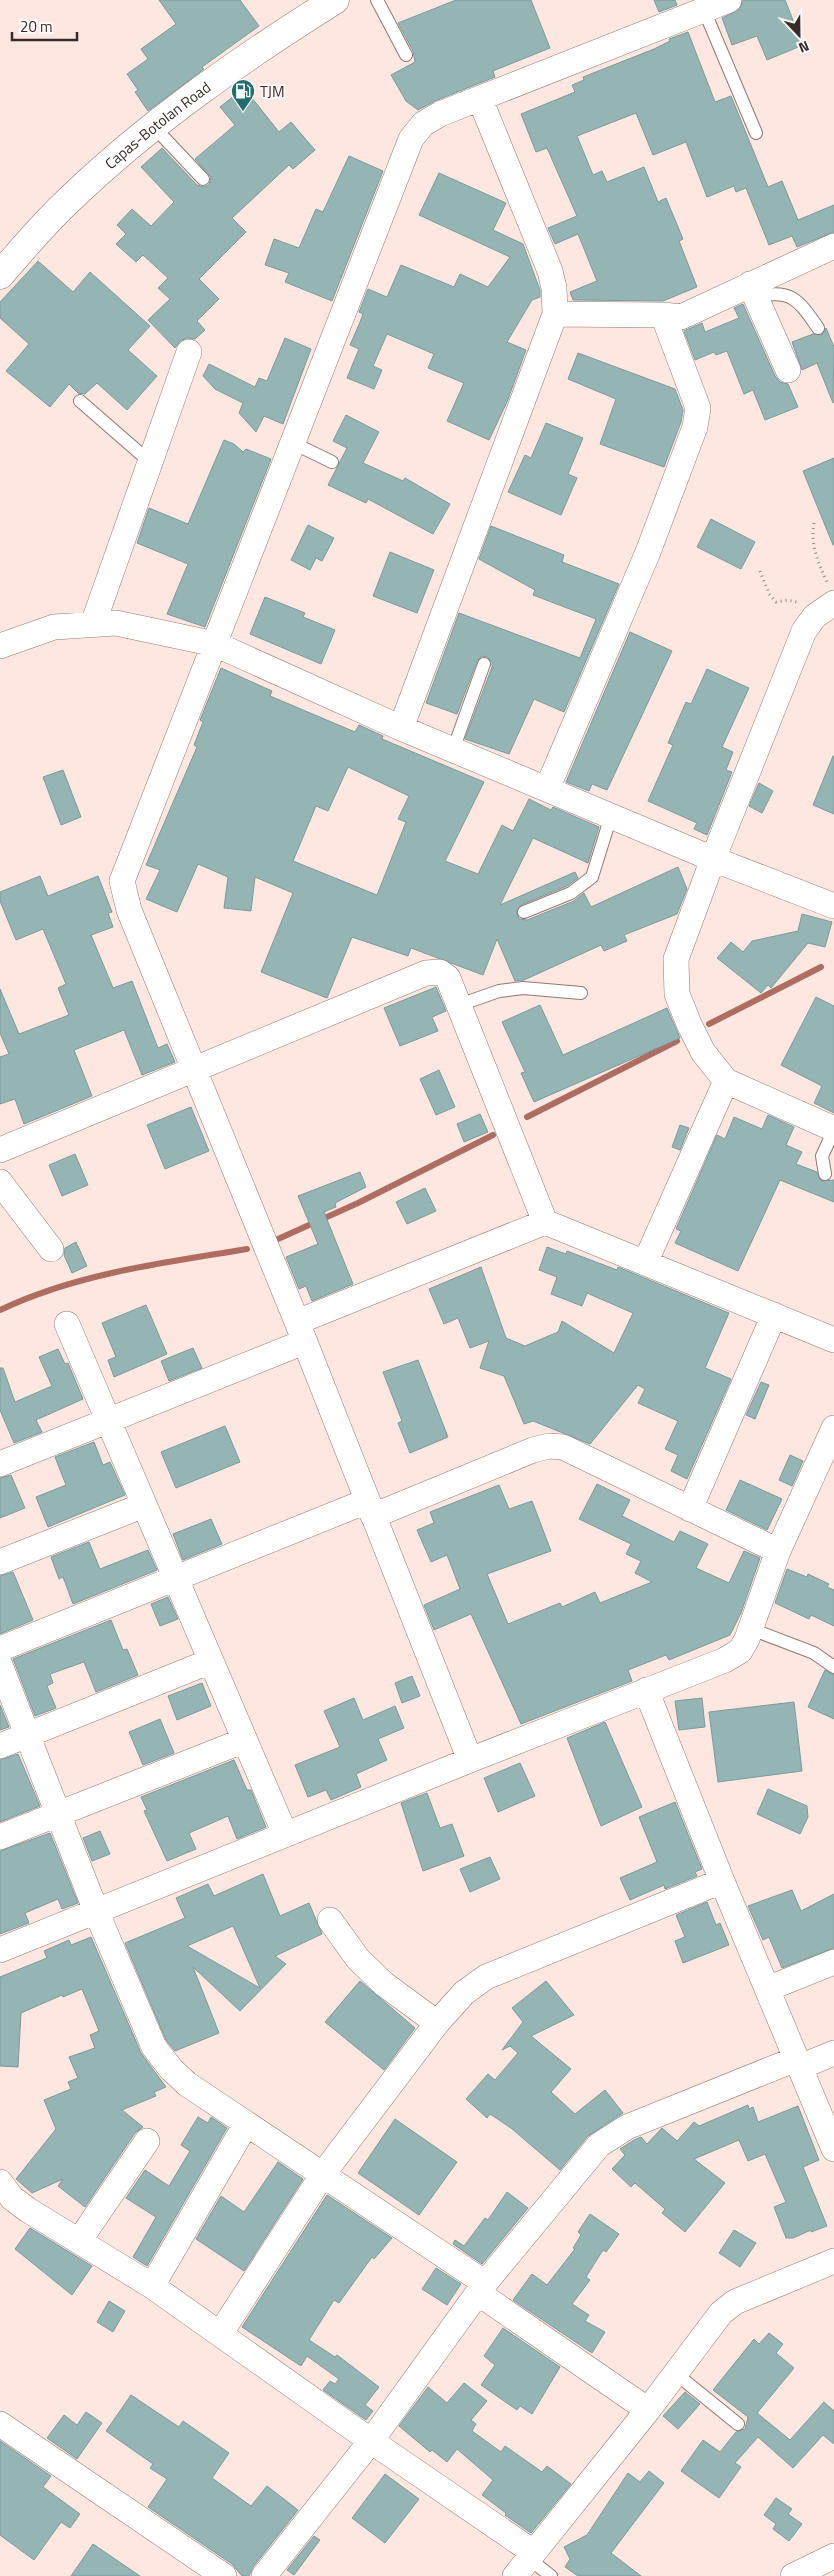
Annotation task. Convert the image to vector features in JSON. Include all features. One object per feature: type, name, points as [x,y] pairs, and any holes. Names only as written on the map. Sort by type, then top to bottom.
[{"type":"main road","name":"Capas-Botolan Road","points":[[0,275],[67,201],[109,162],[210,82],[335,0]]},
{"type":"street","points":[[470,1760],[195,1070],[129,910],[122,881],[411,139],[423,124],[440,114],[729,0]]},
{"type":"street","points":[[401,728],[554,314],[554,288],[550,271],[480,99]]},
{"type":"street","points":[[554,314],[663,315],[681,317],[753,291],[834,246]]},
{"type":"street","points":[[753,291],[788,370]]},
{"type":"street","points":[[547,789],[648,552],[695,427],[698,408],[663,315]]},
{"type":"street","points":[[93,624],[189,352]]},
{"type":"street","points":[[826,602],[804,631],[713,859],[676,959],[675,976],[677,994],[689,1024],[703,1052],[726,1081],[834,1130]]},
{"type":"street","points":[[0,646],[54,627],[116,623],[215,644],[401,728],[713,859],[834,906]]},
{"type":"street","points":[[0,1150],[426,973],[440,972],[448,978],[545,1222],[834,1340]]},
{"type":"street","points":[[645,1263],[726,1081]]},
{"type":"street","points":[[3,1191],[51,1250]]},
{"type":"street","points":[[0,1464],[108,1421],[545,1222]]},
{"type":"street","points":[[690,1509],[774,1315]]},
{"type":"street","points":[[67,1324],[285,1834]]},
{"type":"street","points":[[0,1950],[285,1834],[724,1660],[740,1651],[778,1551],[832,1440]]},
{"type":"street","points":[[0,1649],[176,1579],[533,1450],[549,1446],[563,1448],[778,1551]]},
{"type":"street","points":[[0,1562],[144,1505]]},
{"type":"street","points":[[0,1746],[211,1661]]},
{"type":"street","points":[[0,1665],[96,1911],[154,2047],[171,2069],[187,2084],[324,2174],[648,2410]]},
{"type":"street","points":[[646,1690],[722,1881],[834,2149]]},
{"type":"street","points":[[0,1837],[245,1740]]},
{"type":"street","points":[[220,2334],[324,2174],[437,2023],[464,1994],[486,1977],[722,1881]]},
{"type":"street","points":[[330,1920],[358,1959],[384,1984],[437,2023]]},
{"type":"street","points":[[767,1989],[834,1962]]},
{"type":"street","points":[[264,2576],[371,2442],[481,2288],[599,2145],[613,2134],[798,2063],[834,2053]]},
{"type":"street","points":[[152,2286],[246,2124]]},
{"type":"street","points":[[79,2241],[147,2141]]},
{"type":"street","points":[[0,2182],[12,2198],[28,2210],[152,2286],[371,2442],[526,2562],[648,2410],[721,2312],[735,2302],[834,2261]]},
{"type":"street","points":[[0,2424],[224,2576]]},
{"type":"street","points":[[794,2576],[834,2556]]},
{"type":"lane","points":[[377,0],[406,54]]},
{"type":"lane","points":[[704,10],[756,133]]},
{"type":"lane","points":[[154,127],[203,179]]},
{"type":"lane","points":[[753,291],[787,295],[800,302],[818,328]]},
{"type":"lane","points":[[80,401],[150,462]]},
{"type":"lane","points":[[293,443],[332,462]]},
{"type":"lane","points":[[453,750],[484,664]]},
{"type":"lane","points":[[524,912],[571,893],[592,877],[611,816]]},
{"type":"lane","points":[[459,1006],[499,991],[522,988],[581,993]]},
{"type":"lane","points":[[825,1174],[822,1156],[834,1130]]},
{"type":"lane","points":[[750,1628],[814,1653],[834,1667]]},
{"type":"lane","points":[[675,2373],[738,2424]]},
{"type":"lane","points":[[526,2562],[550,2576]]},
{"type":"path","points":[[760,571],[769,594],[776,602],[787,600],[802,603],[826,602],[811,539],[814,523]]},
{"type":"building","points":[[159,0],[240,0],[259,26],[202,67],[204,69],[148,111],[135,92],[138,90],[127,74],[148,59],[141,49],[176,24]]},
{"type":"building","points":[[456,0],[531,0],[550,48],[493,71],[495,77],[435,101],[418,110],[406,101],[391,75],[415,62],[413,51],[398,23]]},
{"type":"building","points":[[654,0],[675,0],[677,5],[659,12]]},
{"type":"building","points":[[743,0],[785,0],[803,45],[767,60],[757,36],[732,45],[722,18],[740,9]]},
{"type":"building","points":[[688,32],[715,102],[731,96],[768,187],[782,181],[798,220],[834,205],[834,232],[797,247],[792,236],[769,245],[746,188],[736,192],[734,186],[707,197],[686,142],[653,155],[636,113],[577,136],[593,175],[602,171],[607,182],[644,167],[658,202],[666,198],[683,239],[679,241],[697,287],[663,301],[573,300],[570,292],[597,281],[578,234],[555,244],[548,228],[577,216],[547,148],[536,152],[521,114],[575,92],[572,85],[584,80],[583,77],[654,49],[670,41],[669,39]]},
{"type":"building","points":[[244,88],[279,132],[291,122],[315,150],[293,169],[289,165],[232,218],[246,232],[199,279],[219,299],[197,321],[205,330],[195,339],[187,338],[180,341],[175,348],[148,320],[170,299],[158,288],[168,278],[143,255],[136,262],[116,244],[126,234],[117,225],[132,209],[151,226],[174,202],[141,167],[162,148],[197,185],[204,187],[209,185],[211,177],[195,159],[235,125],[220,107]]},
{"type":"building","points":[[349,156],[383,171],[332,301],[285,282],[289,273],[265,265],[274,239],[299,248],[316,209],[323,212]]},
{"type":"building","points":[[439,173],[506,203],[493,230],[523,244],[540,290],[540,297],[532,300],[507,342],[526,350],[507,402],[489,440],[447,421],[464,383],[428,368],[434,354],[387,334],[373,366],[382,370],[374,389],[347,378],[359,349],[350,345],[363,314],[359,312],[368,289],[387,297],[401,265],[454,287],[460,274],[488,287],[510,257],[419,215]]},
{"type":"building","points":[[38,261],[73,292],[90,272],[150,326],[128,350],[157,376],[127,410],[97,383],[85,394],[78,393],[69,384],[50,407],[6,371],[29,344],[0,318],[0,302]]},
{"type":"building","points":[[743,304],[775,376],[780,382],[788,384],[798,407],[765,420],[753,390],[744,394],[727,351],[716,355],[714,352],[695,360],[684,331],[702,323],[705,332],[739,318],[734,308]]},
{"type":"building","points":[[826,328],[834,347],[833,403],[817,363],[802,370],[792,342],[813,334],[822,335]]},
{"type":"building","points":[[285,338],[311,349],[283,424],[264,416],[256,432],[239,413],[243,403],[215,389],[203,376],[209,364],[255,387],[259,378],[267,381]]},
{"type":"building","points":[[578,353],[675,389],[683,410],[681,422],[664,467],[600,444],[616,399],[568,379]]},
{"type":"building","points":[[346,415],[379,432],[363,463],[403,481],[405,478],[450,504],[433,534],[368,499],[366,503],[328,485],[347,448],[333,441]]},
{"type":"building","points":[[546,423],[583,438],[568,474],[577,478],[561,515],[508,492],[525,455],[531,458]]},
{"type":"building","points":[[224,440],[234,444],[243,452],[246,449],[271,459],[205,627],[167,614],[188,564],[137,543],[149,508],[188,524]]},
{"type":"building","points":[[834,458],[834,545],[833,545],[803,471]]},
{"type":"building","points":[[711,519],[755,542],[741,569],[697,547]]},
{"type":"building","points":[[308,525],[334,538],[322,561],[316,558],[310,570],[291,560]]},
{"type":"building","points":[[491,526],[564,555],[562,562],[619,584],[564,712],[534,699],[509,754],[465,739],[492,667],[492,662],[487,657],[482,656],[477,661],[457,714],[426,703],[459,613],[580,658],[596,619],[533,595],[535,590],[479,559]]},
{"type":"building","points":[[390,552],[434,570],[417,613],[373,596]]},
{"type":"building","points":[[265,597],[305,613],[303,617],[335,630],[321,664],[250,634]]},
{"type":"building","points":[[630,632],[672,651],[607,790],[592,784],[589,791],[566,782]]},
{"type":"building","points":[[221,668],[272,691],[270,696],[355,732],[359,725],[383,736],[382,739],[484,782],[445,861],[478,874],[502,825],[513,831],[529,799],[551,810],[553,807],[599,827],[588,863],[533,838],[500,905],[575,872],[578,878],[567,886],[521,905],[516,911],[519,919],[527,920],[574,901],[584,893],[591,907],[678,867],[687,889],[677,914],[624,935],[627,941],[604,951],[601,945],[524,980],[515,981],[497,939],[483,975],[411,948],[408,956],[352,937],[327,998],[261,972],[293,893],[255,877],[251,911],[224,908],[228,877],[198,864],[177,912],[146,899],[160,870],[146,865],[197,747],[194,745],[203,722],[200,720]],"holes":[[[348,767],[409,796],[398,819],[406,822],[377,895],[293,861],[316,806],[328,811]]]},
{"type":"building","points":[[707,669],[749,688],[722,747],[733,752],[726,770],[732,772],[707,835],[694,829],[697,823],[648,801],[673,745],[668,743],[686,702],[691,704]]},
{"type":"building","points":[[834,756],[834,814],[813,805]]},
{"type":"building","points":[[63,770],[81,817],[61,825],[43,777]]},
{"type":"building","points":[[759,783],[773,791],[762,813],[749,806]]},
{"type":"building","points":[[40,876],[48,896],[98,876],[112,912],[108,913],[113,927],[91,935],[113,988],[132,981],[158,1048],[167,1044],[175,1062],[142,1075],[124,1030],[74,1050],[92,1096],[24,1124],[15,1099],[0,1104],[0,1057],[9,1054],[0,1033],[0,989],[19,1034],[69,1015],[58,988],[66,984],[43,929],[16,940],[0,901],[0,892]]},
{"type":"building","points":[[802,914],[832,922],[825,947],[808,943],[771,988],[768,985],[761,993],[717,958],[731,942],[743,952],[752,941],[798,931]]},
{"type":"building","points":[[436,987],[446,1011],[432,1017],[438,1031],[400,1046],[384,1008]]},
{"type":"building","points":[[816,997],[834,1006],[834,1113],[814,1103],[822,1086],[781,1065]]},
{"type":"building","points":[[540,1005],[563,1055],[667,1008],[680,1038],[534,1102],[521,1073],[525,1072],[502,1022]]},
{"type":"building","points":[[439,1070],[455,1107],[436,1115],[420,1079]]},
{"type":"building","points":[[191,1107],[209,1151],[165,1169],[147,1125]]},
{"type":"building","points":[[480,1114],[488,1132],[464,1142],[457,1124]]},
{"type":"building","points":[[768,1115],[794,1127],[786,1145],[802,1152],[796,1164],[817,1172],[822,1181],[834,1180],[834,1202],[780,1180],[738,1271],[675,1243],[681,1231],[676,1229],[717,1135],[725,1139],[734,1117],[762,1129]]},
{"type":"building","points":[[680,1125],[689,1128],[680,1150],[672,1147]]},
{"type":"building","points":[[75,1154],[88,1185],[62,1196],[49,1165]]},
{"type":"building","points":[[360,1172],[366,1187],[335,1203],[336,1207],[324,1212],[353,1284],[312,1301],[306,1286],[299,1289],[286,1257],[318,1244],[298,1196]]},
{"type":"building","points":[[425,1188],[436,1211],[407,1224],[396,1202]]},
{"type":"building","points":[[76,1242],[87,1266],[72,1273],[64,1255],[65,1248]]},
{"type":"building","points":[[547,1247],[566,1254],[567,1251],[617,1270],[618,1267],[729,1313],[705,1368],[731,1379],[687,1479],[671,1471],[678,1455],[665,1449],[678,1421],[638,1403],[645,1389],[638,1385],[590,1444],[533,1421],[524,1424],[504,1376],[480,1368],[489,1341],[470,1348],[458,1318],[444,1324],[429,1289],[481,1267],[506,1338],[525,1346],[558,1332],[562,1321],[614,1353],[633,1313],[587,1293],[582,1306],[551,1294],[557,1277],[539,1270]]},
{"type":"building","points":[[146,1305],[167,1354],[114,1377],[108,1360],[116,1357],[102,1323]]},
{"type":"building","points":[[193,1348],[202,1368],[169,1381],[161,1361]]},
{"type":"building","points":[[58,1349],[65,1364],[68,1363],[83,1399],[36,1420],[42,1432],[14,1443],[0,1410],[0,1368],[3,1368],[15,1402],[52,1386],[39,1357]]},
{"type":"building","points":[[418,1360],[448,1437],[410,1453],[398,1423],[402,1421],[383,1372]]},
{"type":"building","points":[[761,1382],[769,1385],[755,1419],[746,1415]]},
{"type":"building","points":[[225,1426],[240,1462],[176,1488],[161,1452]]},
{"type":"building","points":[[94,1442],[103,1465],[110,1462],[125,1495],[48,1527],[36,1497],[66,1485],[55,1457]]},
{"type":"building","points":[[790,1455],[803,1461],[792,1486],[779,1480]]},
{"type":"building","points":[[11,1475],[25,1508],[0,1518],[0,1478]]},
{"type":"building","points":[[740,1480],[782,1499],[767,1530],[726,1510]]},
{"type":"building","points":[[597,1484],[630,1500],[622,1516],[674,1542],[680,1531],[708,1544],[696,1568],[729,1583],[744,1551],[760,1558],[741,1613],[730,1635],[669,1660],[666,1655],[628,1670],[632,1681],[521,1724],[471,1614],[434,1630],[424,1605],[460,1589],[447,1555],[431,1562],[417,1530],[434,1523],[430,1512],[499,1485],[509,1509],[532,1501],[551,1551],[487,1574],[508,1624],[560,1603],[562,1607],[595,1592],[600,1603],[652,1582],[635,1573],[641,1561],[626,1554],[631,1544],[579,1519]]},
{"type":"building","points":[[211,1519],[222,1544],[183,1560],[173,1534]]},
{"type":"building","points":[[89,1542],[100,1569],[148,1550],[157,1570],[73,1604],[63,1577],[59,1579],[51,1557]]},
{"type":"building","points":[[787,1569],[807,1577],[808,1574],[829,1584],[827,1587],[834,1590],[834,1626],[811,1615],[809,1619],[775,1603]]},
{"type":"building","points":[[13,1572],[33,1620],[0,1634],[0,1576]]},
{"type":"building","points":[[168,1597],[178,1619],[160,1626],[151,1604]]},
{"type":"building","points":[[111,1620],[123,1650],[127,1649],[138,1675],[96,1692],[84,1662],[50,1674],[53,1683],[47,1686],[56,1708],[35,1716],[13,1659]]},
{"type":"building","points":[[825,1670],[834,1675],[834,1719],[808,1707]]},
{"type":"building","points":[[412,1676],[420,1696],[402,1703],[395,1683]]},
{"type":"building","points":[[202,1683],[211,1706],[177,1720],[168,1696]]},
{"type":"building","points":[[354,1698],[363,1720],[395,1706],[404,1728],[378,1739],[387,1760],[356,1774],[361,1787],[331,1800],[326,1790],[308,1797],[295,1765],[340,1747],[324,1711]]},
{"type":"building","points":[[702,1698],[705,1727],[679,1730],[675,1701]]},
{"type":"building","points":[[794,1702],[802,1771],[718,1782],[709,1712]]},
{"type":"building","points":[[0,1705],[9,1727],[0,1730]]},
{"type":"building","points":[[160,1719],[174,1753],[143,1765],[129,1732]]},
{"type":"building","points":[[605,1722],[642,1807],[601,1826],[567,1738]]},
{"type":"building","points":[[18,1754],[40,1806],[0,1822],[0,1760]]},
{"type":"building","points":[[234,1760],[247,1790],[251,1790],[266,1827],[237,1839],[228,1816],[189,1833],[196,1849],[167,1861],[144,1811],[147,1810],[141,1797]]},
{"type":"building","points":[[520,1763],[535,1796],[498,1812],[484,1778]]},
{"type":"building","points":[[768,1789],[807,1806],[808,1817],[800,1834],[757,1814]]},
{"type":"building","points":[[427,1793],[440,1828],[452,1824],[464,1856],[423,1871],[401,1803]]},
{"type":"building","points":[[675,1802],[702,1869],[695,1872],[697,1876],[665,1889],[664,1885],[630,1900],[620,1878],[657,1862],[639,1817]]},
{"type":"building","points":[[100,1831],[110,1854],[92,1861],[83,1838]]},
{"type":"building","points":[[50,1833],[78,1903],[62,1909],[58,1899],[25,1913],[29,1923],[0,1934],[0,1851]]},
{"type":"building","points":[[490,1857],[500,1879],[470,1892],[460,1869]]},
{"type":"building","points":[[263,1874],[280,1916],[309,1903],[322,1934],[275,1956],[286,1964],[240,2011],[193,1967],[219,2033],[175,2051],[166,2040],[125,1943],[185,1918],[176,1898],[208,1884],[214,1896]],"holes":[[[233,1926],[260,1988],[187,1946]]]},
{"type":"building","points":[[792,1890],[801,1911],[834,1894],[834,1948],[782,1968],[769,1937],[763,1940],[748,1906]]},
{"type":"building","points":[[707,1902],[716,1925],[720,1923],[729,1945],[683,1963],[675,1941],[685,1937],[676,1915]]},
{"type":"building","points":[[91,1937],[141,2053],[166,2087],[154,2092],[156,2096],[122,2110],[143,2127],[135,2133],[85,2207],[58,2186],[63,2179],[32,2193],[16,2179],[56,2129],[44,2100],[71,2089],[68,2082],[78,2078],[69,2057],[95,2048],[90,2035],[99,2031],[82,1989],[63,1997],[62,1995],[21,2013],[18,2067],[0,2066],[0,1977],[47,1958],[44,1951],[69,1940],[71,1945]]},
{"type":"building","points":[[360,1981],[415,2028],[384,2070],[325,2022]]},
{"type":"building","points":[[546,1981],[574,2015],[531,2036],[571,2069],[551,2092],[575,2114],[605,2090],[623,2113],[588,2136],[560,2170],[511,2128],[490,2114],[487,2118],[466,2099],[488,2074],[495,2080],[518,2053],[510,2046],[502,2050],[523,2022],[512,2008]]},
{"type":"building","points":[[748,2105],[749,2109],[753,2107],[758,2122],[798,2106],[819,2160],[803,2167],[827,2226],[811,2232],[811,2230],[793,2238],[786,2238],[774,2207],[786,2202],[765,2154],[748,2161],[739,2140],[694,2159],[725,2183],[685,2232],[662,2213],[665,2209],[635,2183],[631,2187],[612,2169],[625,2155],[620,2149],[634,2140],[641,2137],[647,2144],[662,2128],[677,2141],[694,2122],[699,2126]]},
{"type":"building","points":[[198,2117],[208,2123],[211,2117],[227,2128],[147,2266],[133,2257],[156,2217],[126,2198],[145,2170],[169,2186],[190,2151],[181,2145]]},
{"type":"building","points":[[395,2119],[457,2162],[419,2215],[358,2173]]},
{"type":"building","points":[[278,2162],[303,2179],[244,2271],[196,2239],[221,2196],[244,2212]]},
{"type":"building","points":[[507,2192],[528,2208],[482,2264],[453,2244],[455,2240],[464,2246],[485,2218],[488,2220]]},
{"type":"building","points":[[327,2195],[392,2238],[374,2259],[372,2257],[339,2303],[334,2300],[309,2340],[335,2357],[337,2355],[379,2387],[365,2405],[373,2411],[366,2420],[323,2390],[330,2381],[335,2384],[339,2379],[307,2356],[301,2366],[242,2327]]},
{"type":"building","points":[[590,2214],[619,2234],[606,2252],[603,2250],[586,2277],[590,2280],[572,2304],[589,2315],[585,2321],[605,2332],[592,2353],[513,2300],[532,2274],[547,2285],[575,2249],[573,2248],[581,2235],[578,2232]]},
{"type":"building","points":[[30,2228],[92,2266],[72,2295],[15,2249]]},
{"type":"building","points":[[734,2230],[756,2243],[740,2267],[719,2253]]},
{"type":"building","points":[[436,2268],[461,2284],[447,2305],[422,2289]]},
{"type":"building","points":[[109,2301],[125,2311],[113,2332],[97,2322]]},
{"type":"building","points":[[503,2328],[560,2367],[532,2414],[520,2406],[517,2410],[481,2385],[495,2365],[484,2356]]},
{"type":"building","points":[[769,2333],[783,2344],[776,2353],[794,2368],[757,2413],[790,2440],[824,2402],[834,2411],[834,2444],[823,2435],[793,2468],[758,2437],[735,2463],[741,2467],[719,2498],[681,2471],[703,2440],[720,2452],[736,2432],[745,2429],[748,2417],[713,2390],[754,2339],[759,2344]]},
{"type":"building","points":[[464,2383],[487,2401],[471,2420],[476,2424],[472,2431],[501,2452],[505,2446],[542,2472],[547,2466],[571,2484],[531,2533],[505,2515],[506,2513],[482,2495],[493,2480],[457,2449],[447,2462],[432,2450],[430,2452],[399,2426],[428,2387],[447,2403]]},
{"type":"building","points":[[685,2392],[700,2404],[678,2429],[663,2416]]},
{"type":"building","points":[[131,2395],[179,2427],[183,2421],[229,2453],[212,2478],[251,2506],[267,2486],[298,2510],[253,2567],[249,2576],[242,2576],[232,2564],[148,2507],[167,2479],[150,2468],[153,2464],[106,2431]]},
{"type":"building","points":[[86,2412],[102,2423],[77,2459],[47,2438],[64,2415],[77,2425]]},
{"type":"building","points":[[0,2441],[51,2476],[43,2487],[80,2514],[70,2528],[61,2522],[34,2560],[0,2535]]},
{"type":"building","points":[[649,2471],[664,2483],[611,2553],[641,2576],[578,2576],[565,2567],[570,2559],[564,2547],[587,2535],[628,2473],[640,2482]]},
{"type":"building","points":[[385,2474],[419,2499],[385,2543],[352,2518]]},
{"type":"building","points":[[776,2498],[792,2509],[788,2514],[802,2524],[789,2541],[773,2529],[776,2524],[764,2515]]},
{"type":"building","points":[[314,2536],[320,2540],[294,2575],[287,2570]]},
{"type":"building","points":[[93,2544],[140,2576],[71,2576]]},
{"type":"waterway","points":[[709,1024],[821,967]]},
{"type":"waterway","points":[[527,1117],[677,1041]]},
{"type":"waterway","points":[[278,1239],[358,1203],[493,1135]]},
{"type":"waterway","points":[[0,1310],[30,1297],[90,1278],[152,1265],[247,1249]]},
{"type":"place","name":"TJM","points":[[243,112]]}]
